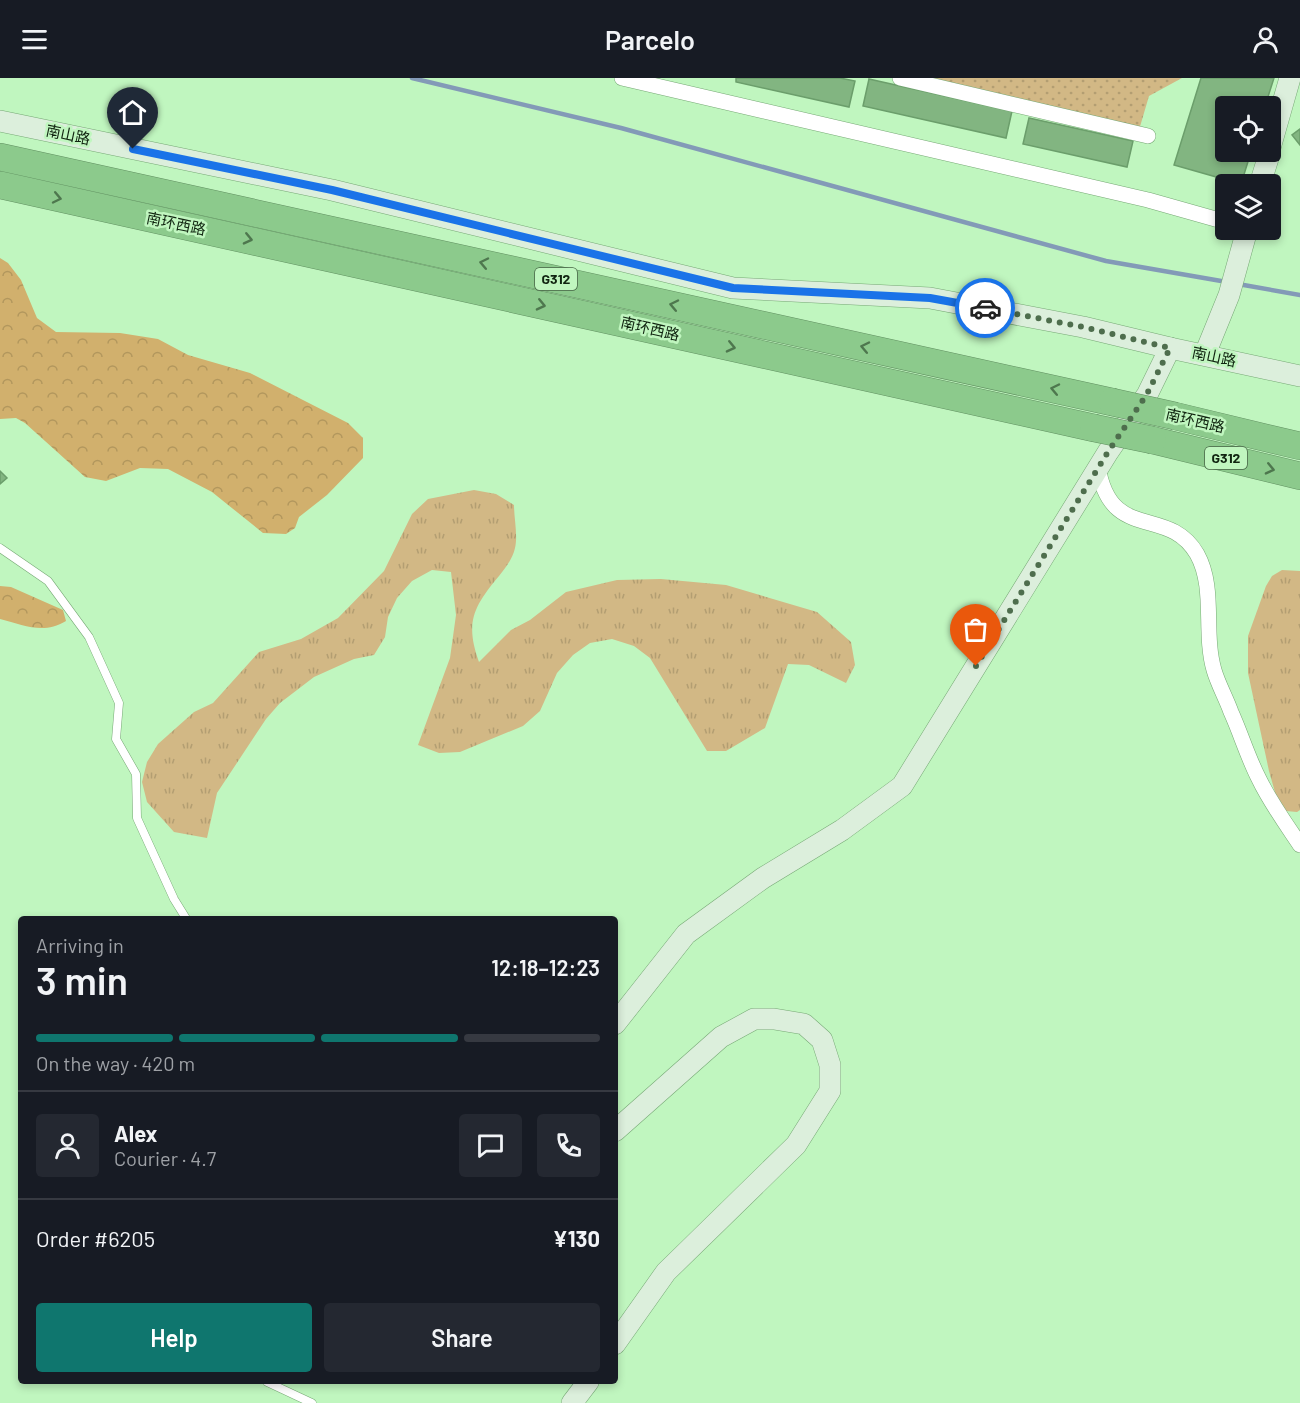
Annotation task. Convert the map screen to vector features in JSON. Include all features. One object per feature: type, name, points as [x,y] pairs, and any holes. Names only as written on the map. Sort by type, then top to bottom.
[{"type":"highway","name":"南环西路","points":[[0,157],[1175,416],[1300,446]]},
{"type":"highway","name":"南环西路","points":[[1,187],[1152,440],[1300,476]]},
{"type":"street","points":[[622,78],[1148,200],[1215,219]]},
{"type":"street","points":[[900,78],[1148,136]]},
{"type":"street","points":[[1281,110],[1290,78]]},
{"type":"street","name":"南山路","points":[[0,121],[332,190],[733,288],[930,298],[1083,327],[1300,376]]},
{"type":"street","points":[[1205,354],[1229,295],[1245,240]]},
{"type":"street","points":[[618,1020],[687,934],[764,878],[842,830],[902,786],[1098,467],[1147,394],[1170,348]]},
{"type":"street","points":[[1098,467],[1101,484],[1109,500],[1121,512],[1137,520],[1159,524],[1180,535],[1196,551],[1206,572],[1214,669],[1259,780],[1300,845]]},
{"type":"street","points":[[618,1128],[721,1037],[754,1019],[774,1019],[804,1024],[822,1040],[830,1065],[830,1091],[796,1145],[666,1272],[618,1340]]},
{"type":"street","points":[[572,1403],[586,1384]]},
{"type":"lane","points":[[0,548],[48,581],[89,637],[119,703],[116,739],[135,774],[137,818],[174,899],[185,916]]},
{"type":"lane","points":[[271,1384],[312,1403]]},
{"type":"green space","points":[[927,78],[1182,78],[1149,96],[1139,130]]},
{"type":"green space","points":[[0,258],[8,263],[21,280],[37,318],[56,332],[120,333],[158,339],[188,355],[250,373],[348,423],[363,438],[363,458],[327,495],[299,517],[295,528],[286,534],[263,533],[212,492],[168,469],[140,468],[106,481],[85,477],[25,423],[16,418],[0,419]]},
{"type":"green space","points":[[474,490],[496,494],[514,505],[516,533],[516,543],[511,559],[483,597],[474,616],[473,636],[479,662],[511,630],[530,620],[566,592],[617,580],[661,579],[726,585],[817,612],[851,642],[855,665],[846,683],[809,665],[788,664],[765,728],[726,751],[707,751],[650,658],[634,646],[612,639],[590,643],[573,655],[557,673],[540,711],[523,726],[460,752],[439,753],[418,745],[450,658],[456,615],[451,572],[432,570],[412,581],[397,598],[388,617],[385,637],[374,655],[354,659],[314,677],[280,703],[266,719],[217,793],[207,838],[174,832],[147,802],[142,782],[147,762],[158,744],[194,712],[213,703],[259,652],[301,639],[338,618],[384,571],[412,514],[428,499]]},
{"type":"green space","points":[[1282,570],[1300,571],[1300,810],[1297,812],[1286,811],[1278,803],[1248,673],[1248,636],[1266,586],[1272,576]]},
{"type":"green space","points":[[0,586],[11,587],[63,610],[66,621],[49,627],[33,628],[0,619]]},
{"type":"building","points":[[736,78],[840,78],[855,81],[849,107],[736,82]]},
{"type":"building","points":[[1201,78],[1274,78],[1268,96],[1215,96],[1215,162],[1248,162],[1244,174],[1215,174],[1215,177],[1174,165]]},
{"type":"building","points":[[869,79],[1012,111],[1006,138],[863,106]]},
{"type":"building","points":[[1029,118],[1133,141],[1127,167],[1023,144]]},
{"type":"building","points":[[1300,129],[1300,145],[1292,135]]},
{"type":"building","points":[[0,471],[7,478],[0,484]]},
{"type":"waterway","points":[[412,78],[621,128],[1106,261],[1227,282]]},
{"type":"waterway","points":[[1238,284],[1300,295]]},
{"type":"way so far","points":[[976,666],[1108,452],[1147,394],[1170,348],[1083,327],[985,308]]},
{"type":"route","points":[[133,149],[332,190],[733,288],[930,298],[985,308]]}]
